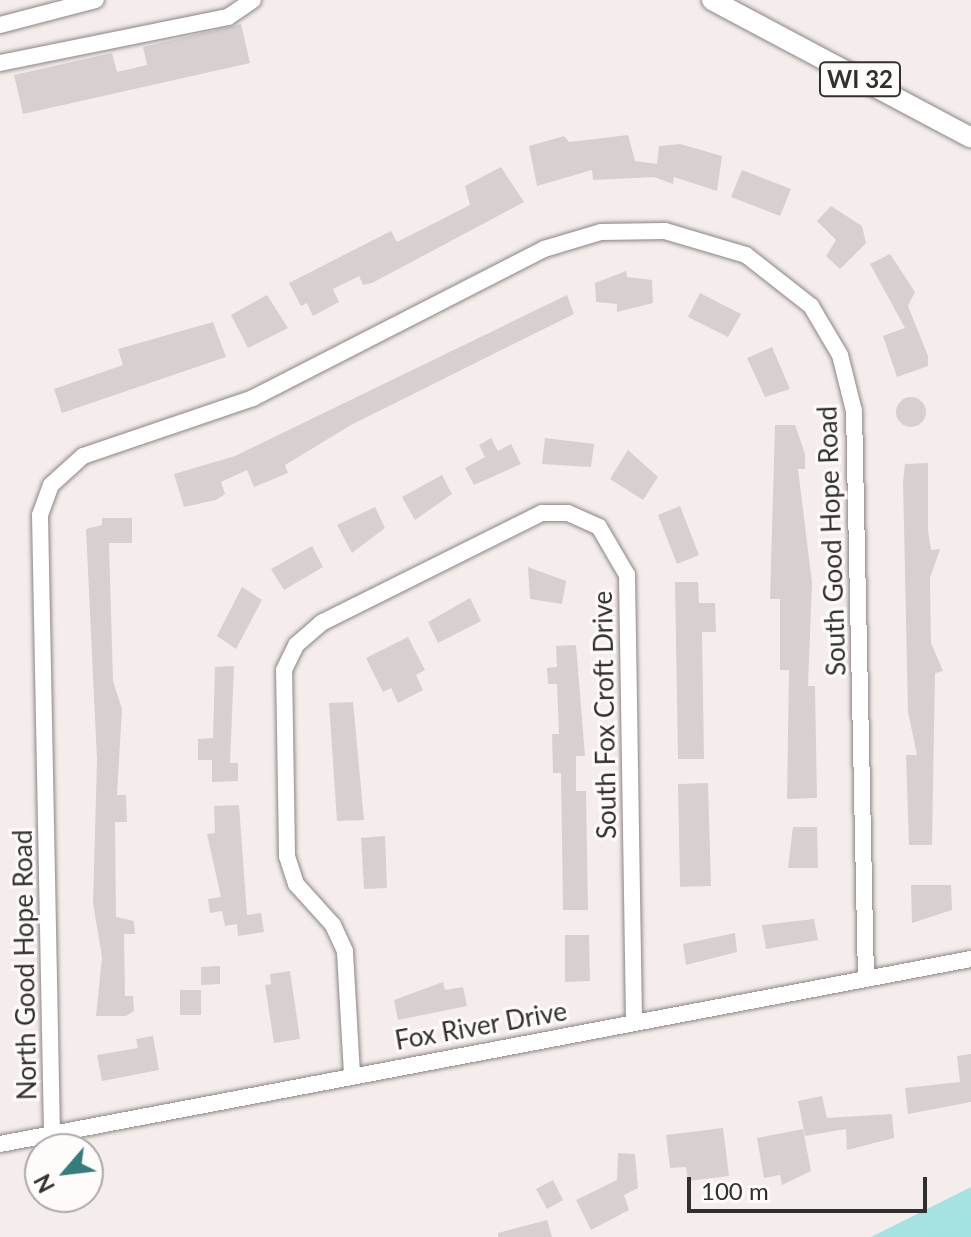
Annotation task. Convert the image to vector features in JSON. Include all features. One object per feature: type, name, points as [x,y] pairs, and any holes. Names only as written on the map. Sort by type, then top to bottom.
[{"type":"main road","name":"WI 32","points":[[712,0],[971,138]]},
{"type":"street","points":[[0,25],[96,0]]},
{"type":"street","points":[[0,63],[228,17],[253,0]]},
{"type":"street","name":"South Good Hope Road","points":[[201,418],[575,238],[632,229],[697,237],[746,255],[789,284],[827,328],[854,411],[866,978]]},
{"type":"street","name":"North Good Hope Road","points":[[52,1133],[40,515],[51,485],[71,463],[201,418]]},
{"type":"street","name":"South Fox Croft Drive","points":[[352,1074],[345,951],[333,925],[296,884],[287,856],[284,670],[296,645],[321,623],[531,516],[568,513],[599,527],[623,560],[634,1023]]},
{"type":"street","name":"Fox River Drive","points":[[57,1133],[352,1074],[971,959]]},
{"type":"street","name":"Fox River Drive","points":[[0,1144],[24,1139]]},
{"type":"water","points":[[971,1187],[971,1237],[871,1237]]},
{"type":"building","points":[[241,24],[250,63],[23,114],[14,75],[112,53],[117,72],[147,65],[143,47]]},
{"type":"building","points":[[628,135],[635,161],[657,164],[659,146],[680,144],[722,156],[717,191],[674,177],[673,184],[654,177],[593,180],[592,170],[537,186],[529,146],[564,136],[569,142]]},
{"type":"building","points":[[501,167],[524,202],[372,283],[363,285],[359,276],[333,289],[339,302],[313,316],[307,303],[301,306],[289,283],[391,231],[397,242],[470,205],[465,186]]},
{"type":"building","points":[[742,170],[791,189],[780,216],[731,197]]},
{"type":"building","points":[[831,206],[862,226],[866,243],[840,269],[826,256],[836,240],[817,221]]},
{"type":"building","points":[[890,254],[915,292],[908,306],[928,356],[928,366],[897,377],[883,336],[905,328],[870,264]]},
{"type":"building","points":[[626,271],[627,277],[652,280],[653,303],[617,312],[617,304],[596,302],[595,283]]},
{"type":"building","points":[[700,293],[741,314],[728,337],[688,317]]},
{"type":"building","points":[[267,295],[288,328],[248,348],[231,315]]},
{"type":"building","points":[[567,295],[574,314],[351,425],[285,465],[288,473],[254,487],[247,470],[221,482],[225,494],[216,500],[184,507],[174,474],[235,456]]},
{"type":"building","points":[[213,322],[226,357],[62,413],[54,389],[123,365],[118,349]]},
{"type":"building","points":[[772,347],[790,389],[765,397],[747,358]]},
{"type":"building","points":[[911,397],[922,401],[926,412],[922,423],[911,427],[900,423],[896,412],[900,401]]},
{"type":"building","points":[[775,425],[795,425],[805,454],[805,469],[798,469],[812,583],[808,686],[815,686],[817,798],[787,799],[789,670],[780,670],[780,599],[770,599]]},
{"type":"building","points":[[491,438],[498,451],[511,444],[521,464],[474,485],[465,468],[485,457],[479,445]]},
{"type":"building","points":[[545,438],[594,444],[591,467],[542,464]]},
{"type":"building","points":[[628,450],[658,477],[643,500],[610,479]]},
{"type":"building","points":[[928,463],[928,530],[931,550],[940,549],[930,578],[931,643],[943,671],[935,673],[932,845],[909,845],[906,755],[917,755],[908,712],[903,481],[905,464]]},
{"type":"building","points":[[442,475],[452,494],[415,520],[402,497]]},
{"type":"building","points":[[680,506],[699,555],[677,564],[658,515]]},
{"type":"building","points":[[375,507],[385,528],[352,553],[337,525]]},
{"type":"building","points":[[102,518],[132,518],[132,543],[109,543],[113,681],[122,709],[117,795],[126,795],[127,822],[115,822],[116,917],[134,921],[135,934],[124,934],[125,996],[133,996],[134,1011],[126,1016],[96,1016],[102,957],[93,903],[97,760],[86,529],[102,525]]},
{"type":"building","points":[[312,546],[323,567],[284,590],[271,569]]},
{"type":"building","points":[[528,567],[566,581],[562,604],[530,599]]},
{"type":"building","points":[[675,582],[698,582],[699,603],[715,603],[716,632],[702,632],[704,759],[678,759]]},
{"type":"building","points":[[242,587],[262,600],[236,649],[217,636]]},
{"type":"building","points":[[470,598],[481,621],[438,643],[428,622]]},
{"type":"building","points":[[408,637],[425,670],[416,675],[423,690],[398,703],[391,688],[383,692],[366,658]]},
{"type":"building","points":[[576,645],[585,756],[576,756],[576,791],[586,791],[588,910],[563,910],[561,773],[553,773],[552,734],[559,734],[557,684],[548,684],[547,668],[557,667],[556,646]]},
{"type":"building","points":[[234,666],[230,763],[238,763],[238,781],[212,782],[212,760],[198,760],[198,739],[213,738],[215,667]]},
{"type":"building","points":[[353,702],[364,820],[337,821],[329,703]]},
{"type":"building","points":[[708,783],[711,886],[680,887],[678,784]]},
{"type":"building","points":[[239,805],[247,915],[261,913],[264,932],[238,936],[237,924],[225,926],[222,911],[210,913],[208,899],[221,897],[207,834],[215,833],[214,806]]},
{"type":"building","points":[[793,827],[817,827],[818,868],[788,868]]},
{"type":"building","points":[[385,836],[387,888],[364,889],[361,838]]},
{"type":"building","points":[[911,885],[951,885],[952,910],[912,923]]},
{"type":"building","points":[[814,919],[818,940],[766,949],[762,925]]},
{"type":"building","points":[[735,933],[737,952],[686,965],[683,944]]},
{"type":"building","points":[[565,935],[589,935],[590,981],[565,982]]},
{"type":"building","points":[[220,966],[220,984],[201,985],[201,967]]},
{"type":"building","points":[[290,971],[300,1039],[274,1043],[265,985],[271,984],[270,974]]},
{"type":"building","points":[[443,982],[445,990],[463,987],[467,1006],[398,1020],[394,1000]]},
{"type":"building","points":[[180,990],[201,990],[201,1015],[180,1015]]},
{"type":"building","points":[[153,1036],[159,1070],[102,1081],[97,1055],[138,1048],[136,1039]]},
{"type":"building","points":[[971,1054],[971,1102],[908,1114],[905,1088],[960,1082],[957,1056]]},
{"type":"building","points":[[822,1096],[827,1118],[892,1114],[894,1138],[847,1150],[846,1129],[805,1136],[798,1101]]},
{"type":"building","points":[[723,1128],[729,1176],[688,1181],[686,1167],[670,1168],[666,1135]]},
{"type":"building","points":[[803,1129],[811,1171],[782,1185],[780,1175],[764,1178],[757,1138]]},
{"type":"building","points":[[618,1153],[635,1154],[638,1188],[624,1195],[629,1210],[591,1230],[576,1200],[617,1180]]},
{"type":"building","points":[[553,1180],[563,1200],[547,1209],[536,1189]]},
{"type":"building","points":[[547,1220],[552,1237],[498,1237],[498,1233]]}]
